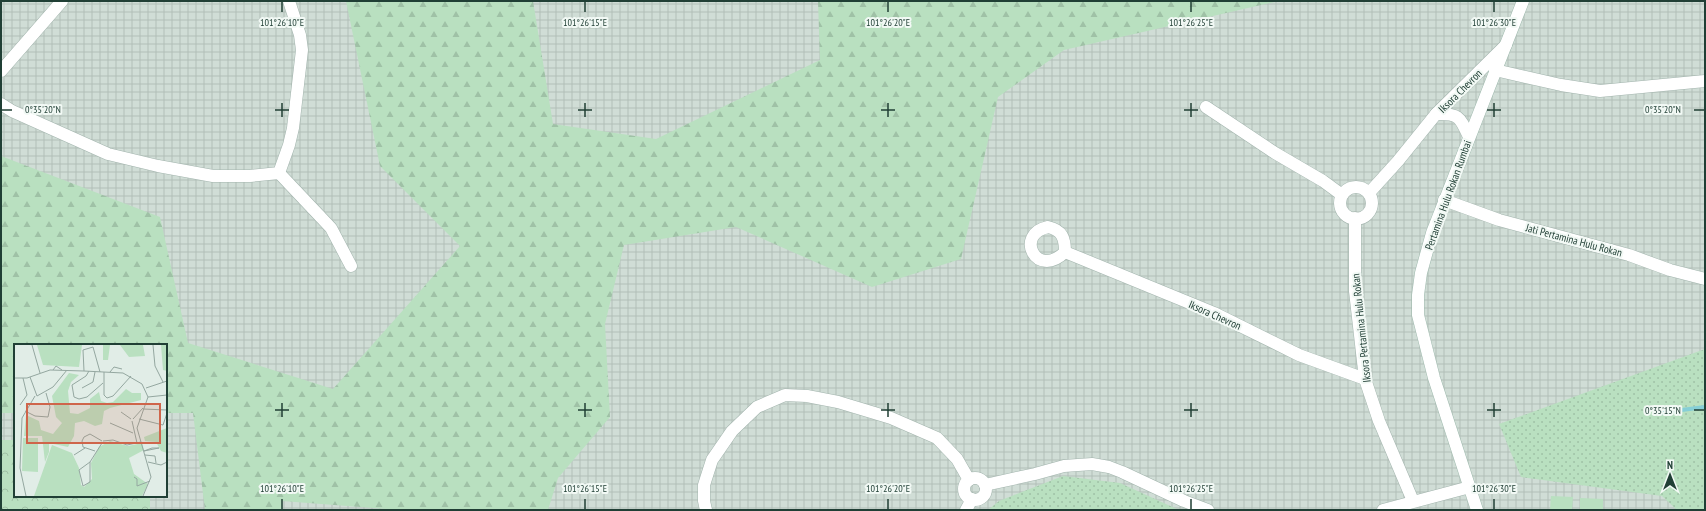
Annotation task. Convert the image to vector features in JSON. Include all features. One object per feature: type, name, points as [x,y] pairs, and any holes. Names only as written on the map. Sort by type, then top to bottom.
[{"type":"street","points":[[1,71],[62,1]]},
{"type":"street","points":[[280,173],[290,145],[302,50],[300,35],[289,1]]},
{"type":"street","name":"Pertamina Hulu Rokan Rumbai","points":[[1477,510],[1434,378],[1418,315],[1418,295],[1421,273],[1432,233],[1523,1]]},
{"type":"street","name":"Iksora Chevron","points":[[1369,193],[1398,161],[1436,114],[1506,45]]},
{"type":"street","points":[[1495,70],[1561,85],[1600,91],[1705,80]]},
{"type":"street","points":[[1,104],[12,111],[108,154],[151,165],[213,176],[250,176],[280,173]]},
{"type":"street","points":[[1206,107],[1275,153],[1323,181],[1342,195]]},
{"type":"street","points":[[1436,114],[1449,114],[1459,118],[1469,137]]},
{"type":"street","points":[[280,173],[331,228],[351,266]]},
{"type":"street","points":[[1352,187],[1364,189],[1369,193],[1372,200],[1372,207],[1368,214],[1362,218],[1347,216],[1342,210],[1340,202],[1342,195],[1346,190],[1352,187]]},
{"type":"street","name":"Jati Pertamina Hulu Rokan","points":[[1444,200],[1499,220],[1629,255],[1670,270],[1705,278]]},
{"type":"street","name":"Iksora Pertamina Hulu Rokan","points":[[1355,218],[1356,291],[1365,379],[1379,421],[1413,501]]},
{"type":"street","name":"Iksora Chevron","points":[[1065,252],[1214,312],[1299,355],[1365,379]]},
{"type":"street","points":[[706,510],[704,485],[712,460],[732,431],[757,407],[785,395],[807,396],[838,402],[891,418],[937,438],[957,458],[969,480]]},
{"type":"street","points":[[985,485],[1064,466],[1092,464],[1109,467],[1122,472],[1184,501],[1208,510]]},
{"type":"street","points":[[979,478],[985,485],[985,493],[983,496],[972,499],[966,494],[964,486],[969,480],[979,478]]},
{"type":"street","points":[[1383,510],[1470,487]]},
{"type":"street","points":[[966,510],[972,499]]},
{"type":"shaded area","points":[[1,1],[1705,1],[1705,510],[1,510]]},
{"type":"green space","points":[[346,1],[533,1],[553,124],[656,139],[820,60],[818,1],[1279,1],[1064,50],[998,97],[961,259],[872,287],[736,227],[624,245],[605,324],[610,417],[558,478],[548,510],[400,510],[282,501],[283,510],[205,510],[193,413],[167,413],[167,344],[14,344],[14,413],[1,413],[1,156],[160,217],[188,343],[333,389],[460,246],[380,166]]},
{"type":"green space","points":[[1705,349],[1705,510],[1677,510],[1662,496],[1521,477],[1499,424]]},
{"type":"green space","points":[[1,440],[14,440],[14,497],[150,497],[150,510],[1,510]]},
{"type":"green space","points":[[1063,476],[1120,483],[1179,510],[988,510],[999,501]]},
{"type":"green space","points":[[1551,496],[1573,497],[1572,510],[1550,510]]},
{"type":"green space","points":[[1580,498],[1603,499],[1603,510],[1580,510]]},
{"type":"waterway","points":[[1658,413],[1705,407]]}]
